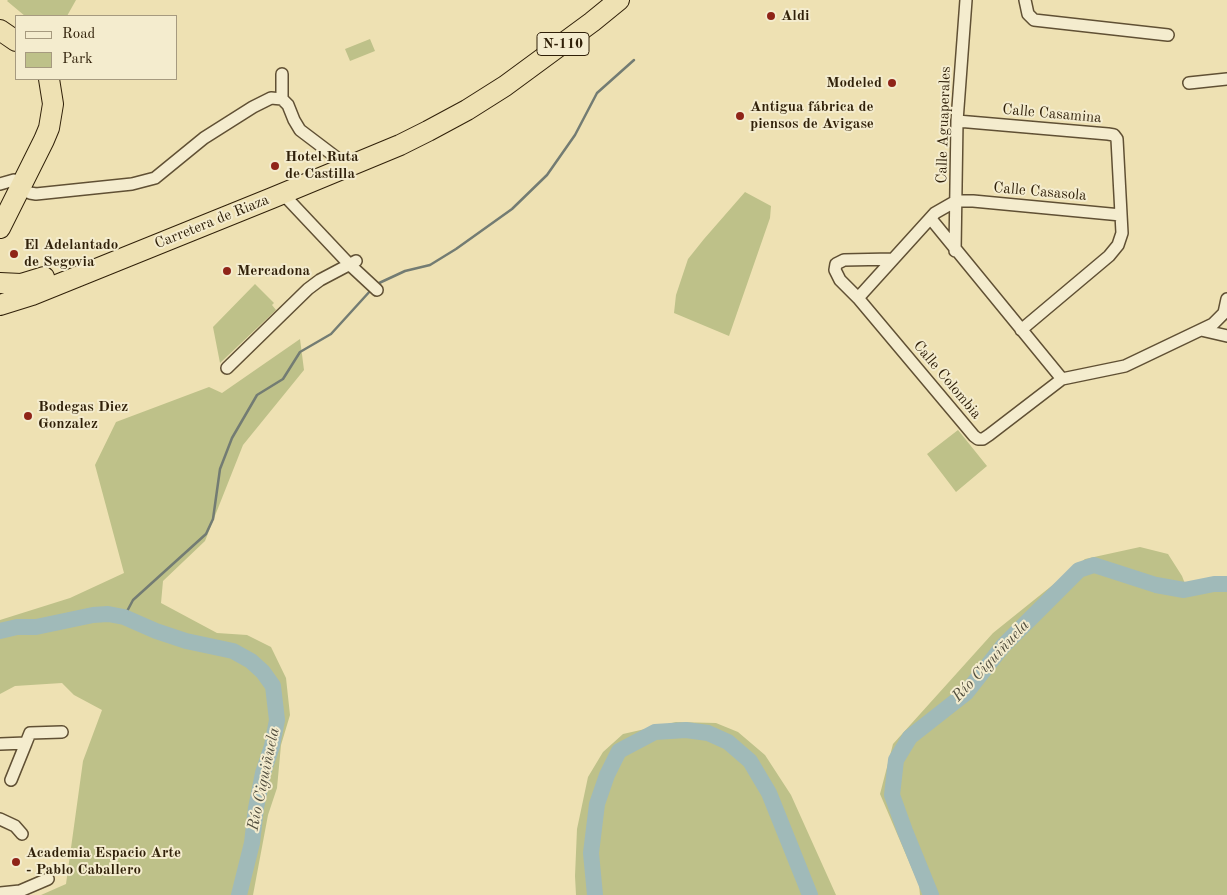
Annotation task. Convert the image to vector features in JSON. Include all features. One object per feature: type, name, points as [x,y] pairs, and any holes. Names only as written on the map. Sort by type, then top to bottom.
[{"type":"highway","name":"Carretera de Riaza","points":[[0,283],[15,285],[29,283],[416,124],[463,99],[496,77],[600,0]]},
{"type":"highway","name":"Carretera de Riaza","points":[[0,305],[32,295],[400,145],[451,119],[505,86],[619,0]]},
{"type":"highway","points":[[0,228],[6,194],[39,126],[42,97],[38,80]]},
{"type":"highway","points":[[6,194],[49,128],[52,104],[49,80]]},
{"type":"highway","points":[[0,271],[13,280],[29,283]]},
{"type":"street","name":"Calle Aguaperales","points":[[955,250],[957,121],[966,0]]},
{"type":"street","points":[[1025,0],[1029,16],[1037,20],[1168,35]]},
{"type":"street","points":[[282,74],[282,99]]},
{"type":"street","points":[[1188,83],[1227,79]]},
{"type":"street","points":[[6,194],[36,194],[141,183],[160,175],[204,138],[271,98],[282,99],[288,105],[300,130],[337,158]]},
{"type":"street","name":"Calle Casamina","points":[[957,121],[1114,135],[1118,143],[1122,233],[1118,245],[1109,256],[1021,330]]},
{"type":"street","points":[[283,194],[352,262],[377,290]]},
{"type":"street","name":"Calle Casasola","points":[[956,201],[973,200],[1121,215]]},
{"type":"street","points":[[858,298],[940,209],[956,201]]},
{"type":"street","points":[[938,229],[948,228],[956,218]]},
{"type":"street","points":[[931,219],[1062,379]]},
{"type":"street","name":"Calle Colombia","points":[[893,260],[844,260],[836,264],[835,270],[836,274],[974,436],[983,439],[1062,379],[1125,366],[1201,330],[1219,319],[1224,313],[1227,299]]},
{"type":"street","points":[[227,368],[308,290],[320,280],[352,262]]},
{"type":"street","points":[[1201,330],[1227,336]]},
{"type":"street","points":[[11,780],[30,733],[62,732]]},
{"type":"street","points":[[0,744],[26,743]]},
{"type":"street","points":[[0,819],[15,826],[22,834]]},
{"type":"street","points":[[0,893],[20,890],[48,879]]},
{"type":"green space","points":[[76,0],[68,15],[24,15],[7,1]]},
{"type":"green space","points":[[370,39],[375,51],[350,61],[345,49]]},
{"type":"green space","points":[[745,192],[771,206],[770,218],[729,336],[674,313],[676,295],[688,259]]},
{"type":"green space","points":[[255,284],[274,303],[272,305],[276,310],[220,363],[213,327]]},
{"type":"green space","points":[[300,339],[304,370],[243,445],[205,541],[163,581],[161,603],[217,633],[247,635],[271,647],[286,678],[290,715],[281,745],[277,788],[268,815],[253,895],[41,895],[66,884],[83,761],[102,710],[74,695],[62,683],[15,686],[0,694],[0,620],[70,598],[124,573],[95,465],[116,422],[209,387],[222,393]]},
{"type":"green space","points":[[958,430],[987,466],[956,492],[927,454]]},
{"type":"green space","points":[[1140,547],[1168,554],[1182,576],[1187,589],[1214,584],[1227,584],[1227,895],[920,895],[919,885],[880,794],[893,744],[993,633],[1085,559]]},
{"type":"green space","points":[[676,722],[716,723],[738,732],[765,755],[791,795],[836,895],[576,895],[577,829],[588,777],[603,752],[623,734]]},
{"type":"waterway","points":[[377,284],[405,271],[430,265],[512,209],[547,175],[575,135],[597,93],[634,60]]},
{"type":"waterway","points":[[124,617],[133,600],[206,534],[213,519],[220,469],[232,438],[257,395],[283,379],[300,352],[331,334],[371,290]]},
{"type":"waterway","name":"Río Ciguiñuela","points":[[931,895],[892,795],[896,760],[910,737],[966,693],[1003,646],[1079,570],[1094,565],[1156,585],[1184,590],[1214,584],[1227,584]]},
{"type":"waterway","name":"Río Ciguiñuela","points":[[0,631],[17,627],[36,627],[93,615],[108,614],[124,617],[156,631],[186,641],[233,651],[251,661],[263,672],[273,686],[277,720],[272,746],[263,773],[252,843],[239,895]]},
{"type":"waterway","name":"Río Ciguiñuela","points":[[595,895],[591,853],[597,804],[607,775],[619,751],[655,732],[686,730],[708,733],[728,742],[750,761],[769,793],[810,895]]},
{"type":"place","name":"Aldi","points":[[771,16]]},
{"type":"place","name":"Modeled","points":[[892,83]]},
{"type":"place","name":"Antigua fábrica de piensos de Avigase","points":[[740,116]]},
{"type":"place","name":"Hotel Ruta de Castilla","points":[[275,166]]},
{"type":"place","name":"El Adelantado de Segovia","points":[[14,254]]},
{"type":"place","name":"Mercadona","points":[[227,271]]},
{"type":"place","name":"Bodegas Diez Gonzalez","points":[[28,416]]},
{"type":"place","name":"Academia Espacio Arte - Pablo Caballero","points":[[16,862]]}]
